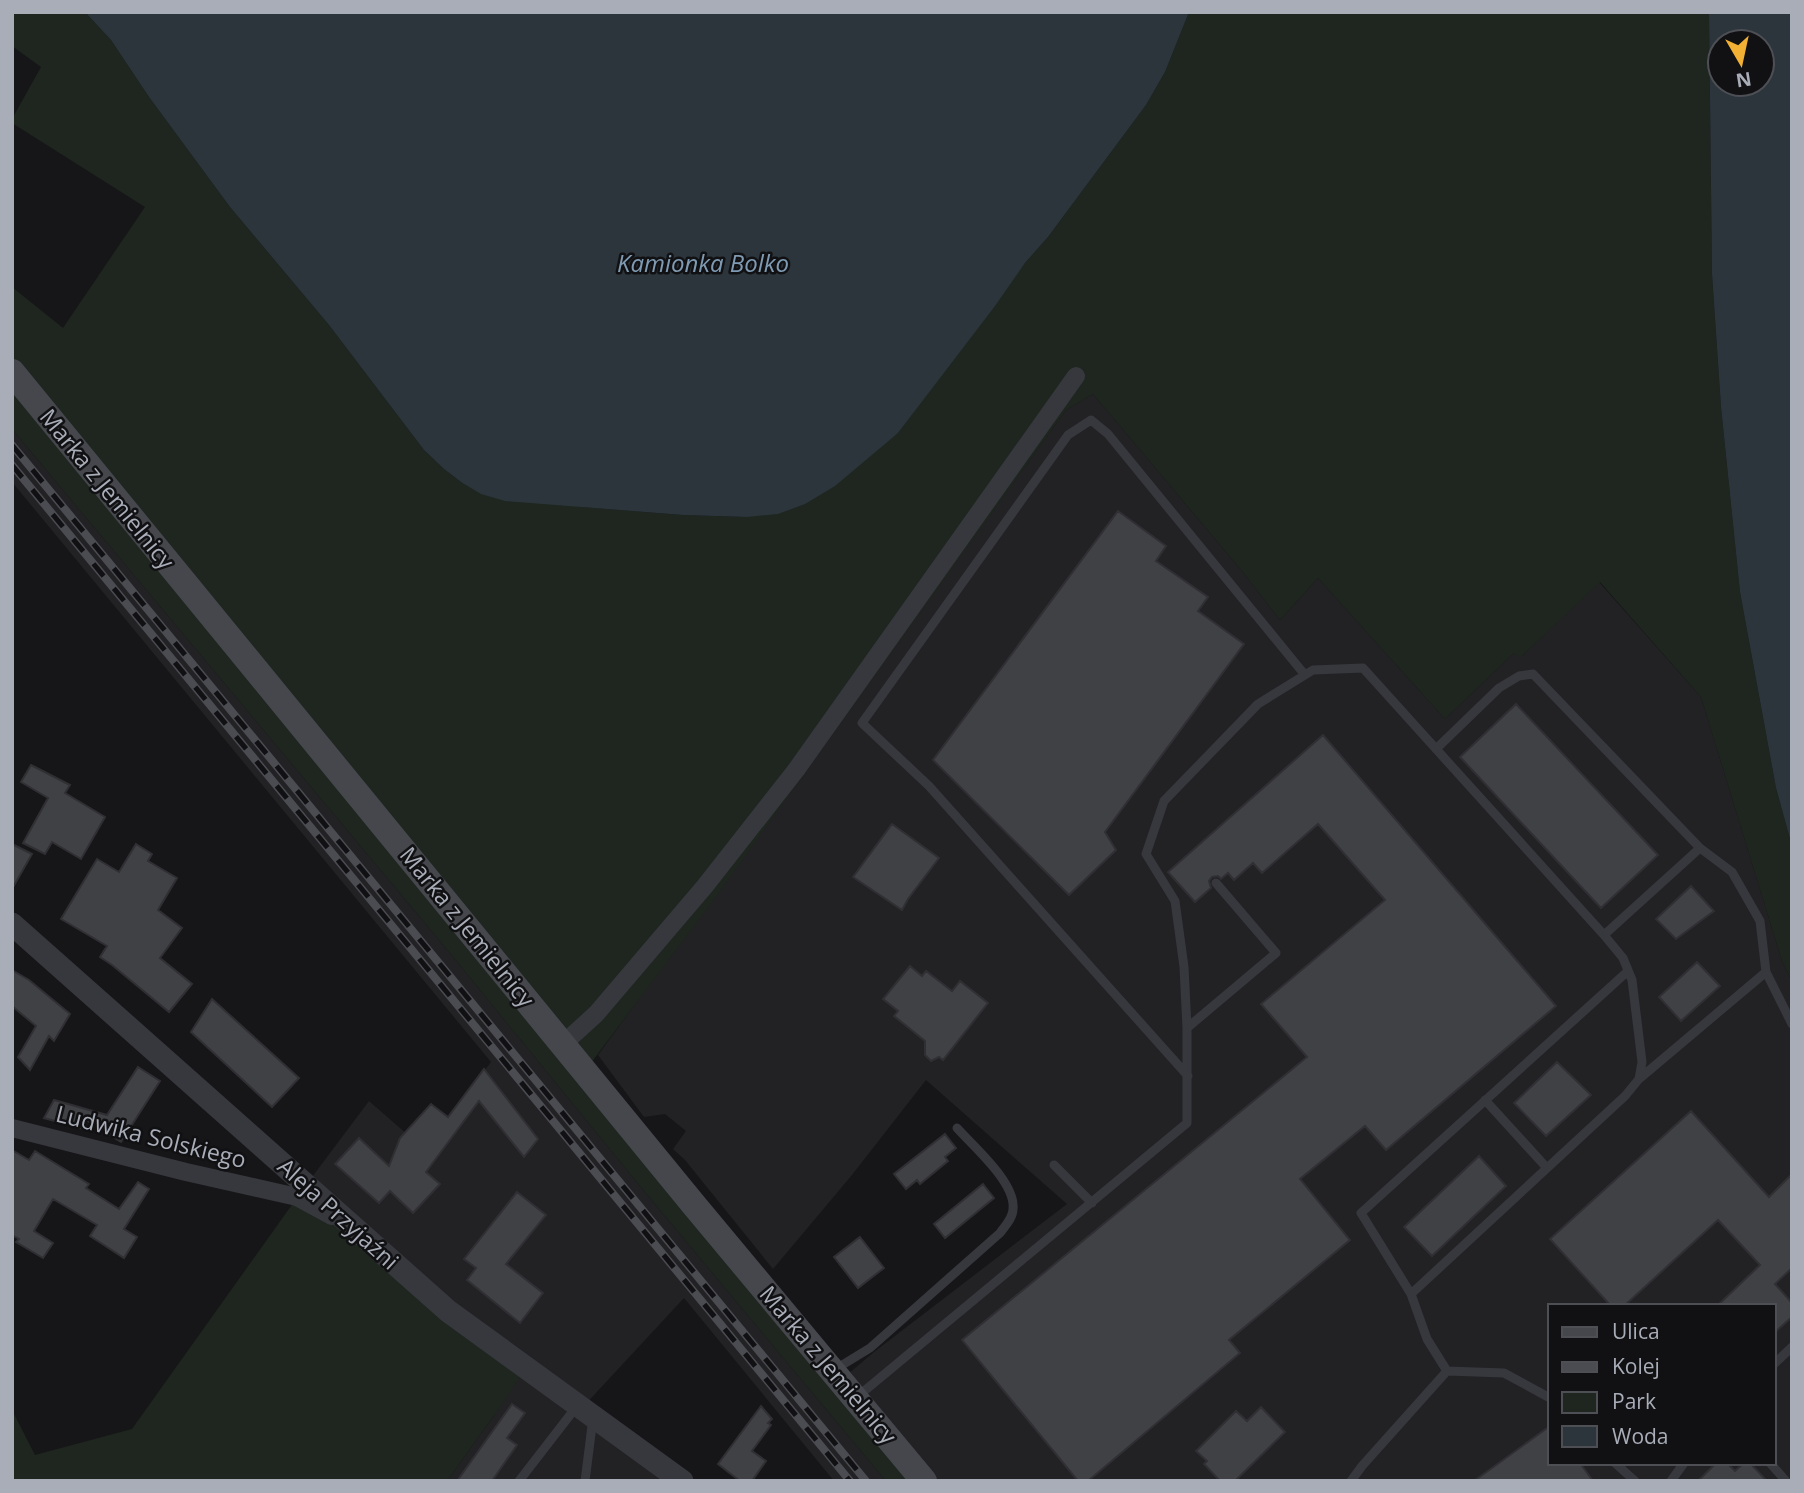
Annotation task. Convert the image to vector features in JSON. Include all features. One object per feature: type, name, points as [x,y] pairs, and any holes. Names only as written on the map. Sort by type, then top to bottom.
[{"type":"main road","name":"Marka z Jemielnicy","points":[[12,372],[694,1205],[924,1481]]},
{"type":"street","points":[[563,1044],[596,1014],[705,886],[796,770],[1076,376]]},
{"type":"street","name":"Aleja Przyjaźni","points":[[12,924],[447,1311],[682,1481]]},
{"type":"street","name":"Ludwika Solskiego","points":[[12,1128],[297,1197],[355,1228]]},
{"type":"lane","points":[[1188,1076],[929,786],[862,723],[1068,435],[1091,420],[1108,434],[1305,675]]},
{"type":"lane","points":[[856,1398],[1188,1124],[1188,1028],[1184,967],[1175,901],[1146,854],[1164,801],[1258,704],[1313,670],[1363,668],[1623,958],[1632,980],[1642,1062],[1639,1079]]},
{"type":"lane","points":[[1436,749],[1499,688],[1519,676],[1533,674],[1700,848],[1732,872],[1760,920],[1766,972],[1792,1024]]},
{"type":"lane","points":[[1604,935],[1700,848]]},
{"type":"lane","points":[[1188,1028],[1276,953],[1216,883]]},
{"type":"lane","points":[[1447,1371],[1427,1339],[1411,1294],[1361,1213],[1629,971]]},
{"type":"lane","points":[[1411,1294],[1625,1096],[1639,1079],[1766,972]]},
{"type":"lane","points":[[1485,1100],[1547,1168]]},
{"type":"lane","points":[[834,1371],[870,1348],[1000,1233],[1012,1216],[1012,1197],[1003,1180],[957,1128]]},
{"type":"lane","points":[[1054,1166],[1092,1203]]},
{"type":"lane","points":[[1776,1362],[1792,1347]]},
{"type":"lane","points":[[1447,1371],[1504,1373],[1548,1397]]},
{"type":"lane","points":[[1352,1481],[1362,1466],[1447,1371]]},
{"type":"lane","points":[[519,1481],[585,1411]]},
{"type":"lane","points":[[585,1411],[585,1481]]},
{"type":"lane","points":[[1617,1465],[1635,1481]]},
{"type":"lane","points":[[1671,1481],[1683,1465]]},
{"type":"lane","points":[[1772,1465],[1786,1481]]},
{"type":"shaded area","points":[[1093,394],[1280,620],[1318,578],[1445,719],[1515,652],[1521,657],[1599,582],[1701,697],[1782,961],[1792,981],[1792,1481],[924,1481],[841,1380],[1067,1204],[926,1080],[852,1175],[773,1269],[685,1160],[673,1149],[686,1131],[665,1114],[644,1117],[598,1055],[1066,410]]},
{"type":"shaded area","points":[[12,429],[886,1481],[834,1481],[684,1298],[582,1408],[682,1481],[447,1481],[495,1414],[306,1185],[369,1101],[424,1149],[491,1062],[12,482]]},
{"type":"green space","points":[[12,12],[85,12],[111,40],[149,97],[230,207],[329,325],[424,450],[461,482],[582,507],[747,517],[898,433],[1146,105],[1165,72],[1189,12],[1709,12],[1709,28],[1706,28],[1706,98],[1710,98],[1712,274],[1721,407],[1740,592],[1776,788],[1792,846],[1792,981],[1782,961],[1701,697],[1600,582],[1520,658],[1514,653],[1445,719],[1318,578],[1280,620],[1093,394],[1066,410],[713,901],[585,1071],[924,1481],[886,1481],[12,429],[12,287],[63,328],[145,207],[12,123],[41,67],[12,46]]},
{"type":"green space","points":[[306,1185],[526,1368],[447,1481],[12,1481],[12,1410],[35,1455],[132,1429]]},
{"type":"water","name":"Kamionka Bolko","points":[[85,12],[1189,12],[1165,72],[1146,105],[898,433],[835,486],[805,504],[778,514],[747,517],[683,515],[505,501],[481,494],[461,482],[424,450],[329,325],[230,207],[149,97],[111,40]]},
{"type":"water","points":[[1709,12],[1792,12],[1792,846],[1776,788],[1740,592],[1721,407],[1712,274],[1710,98],[1776,98],[1776,28],[1709,28]]},
{"type":"building","points":[[1118,511],[1166,546],[1156,561],[1208,597],[1198,611],[1244,644],[1105,832],[1116,850],[1069,895],[933,760]]},
{"type":"building","points":[[1516,704],[1658,855],[1601,908],[1460,757]]},
{"type":"building","points":[[1323,735],[1556,1006],[1386,1150],[1365,1126],[1300,1179],[1350,1240],[1229,1340],[1240,1353],[1088,1481],[1078,1481],[962,1340],[1307,1057],[1261,1004],[1385,900],[1318,824],[1262,873],[1253,863],[1234,880],[1228,873],[1221,879],[1218,876],[1212,877],[1209,881],[1211,888],[1195,902],[1168,872]]},
{"type":"building","points":[[31,765],[70,785],[65,793],[105,817],[81,859],[52,842],[45,854],[23,843],[48,798],[21,782]]},
{"type":"building","points":[[892,824],[939,858],[902,910],[853,877]]},
{"type":"building","points":[[12,844],[32,854],[12,889]]},
{"type":"building","points":[[136,844],[152,854],[148,861],[177,878],[158,910],[182,928],[160,958],[192,984],[169,1012],[100,957],[107,946],[61,919],[97,859],[119,872]]},
{"type":"building","points":[[1691,886],[1714,911],[1676,939],[1656,919]]},
{"type":"building","points":[[1697,962],[1720,986],[1681,1021],[1659,997]]},
{"type":"building","points":[[910,966],[922,976],[926,971],[952,991],[960,981],[988,1003],[943,1060],[939,1057],[931,1061],[925,1055],[925,1041],[894,1016],[898,1011],[883,999]]},
{"type":"building","points":[[12,970],[29,980],[70,1014],[54,1041],[49,1036],[30,1070],[18,1057],[36,1026],[12,1006]]},
{"type":"building","points":[[212,999],[299,1078],[272,1107],[191,1032]]},
{"type":"building","points":[[1557,1062],[1591,1095],[1546,1136],[1514,1103]]},
{"type":"building","points":[[138,1067],[160,1081],[121,1142],[86,1120],[84,1129],[44,1118],[54,1100],[107,1115]]},
{"type":"building","points":[[484,1069],[538,1139],[524,1157],[479,1101],[426,1172],[440,1184],[413,1213],[390,1191],[379,1203],[335,1164],[359,1138],[389,1166],[400,1138],[431,1104],[448,1117]]},
{"type":"building","points":[[1691,1111],[1769,1197],[1792,1174],[1792,1268],[1775,1284],[1792,1303],[1792,1317],[1776,1331],[1776,1304],[1719,1304],[1760,1265],[1718,1220],[1626,1304],[1609,1304],[1550,1239]]},
{"type":"building","points":[[945,1134],[956,1148],[945,1157],[948,1161],[920,1184],[917,1180],[906,1189],[894,1174]]},
{"type":"building","points":[[12,1150],[29,1160],[35,1151],[89,1184],[86,1188],[119,1209],[138,1182],[149,1189],[124,1229],[137,1237],[124,1258],[90,1236],[97,1225],[53,1199],[34,1231],[53,1243],[43,1258],[16,1242],[19,1239],[12,1235]]},
{"type":"building","points":[[1479,1156],[1506,1186],[1432,1256],[1404,1227]]},
{"type":"building","points":[[983,1184],[994,1198],[945,1238],[934,1224]]},
{"type":"building","points":[[517,1192],[546,1215],[506,1264],[543,1293],[520,1323],[467,1280],[476,1268],[464,1259]]},
{"type":"building","points":[[860,1237],[884,1268],[858,1288],[834,1257]]},
{"type":"building","points":[[512,1404],[525,1413],[507,1438],[517,1445],[492,1481],[457,1481]]},
{"type":"building","points":[[761,1406],[772,1419],[768,1423],[771,1425],[752,1451],[766,1461],[752,1481],[740,1481],[718,1464]]},
{"type":"building","points":[[1261,1407],[1285,1432],[1235,1481],[1220,1481],[1204,1464],[1207,1461],[1196,1451],[1236,1411],[1247,1421]]},
{"type":"building","points":[[1548,1427],[1548,1465],[1581,1465],[1593,1481],[1474,1481]]},
{"type":"building","points":[[1714,1465],[1729,1465],[1735,1471],[1742,1465],[1752,1465],[1767,1481],[1698,1481]]},
{"type":"railway","points":[[12,445],[866,1481]]},
{"type":"railway","points":[[12,465],[850,1481]]}]
